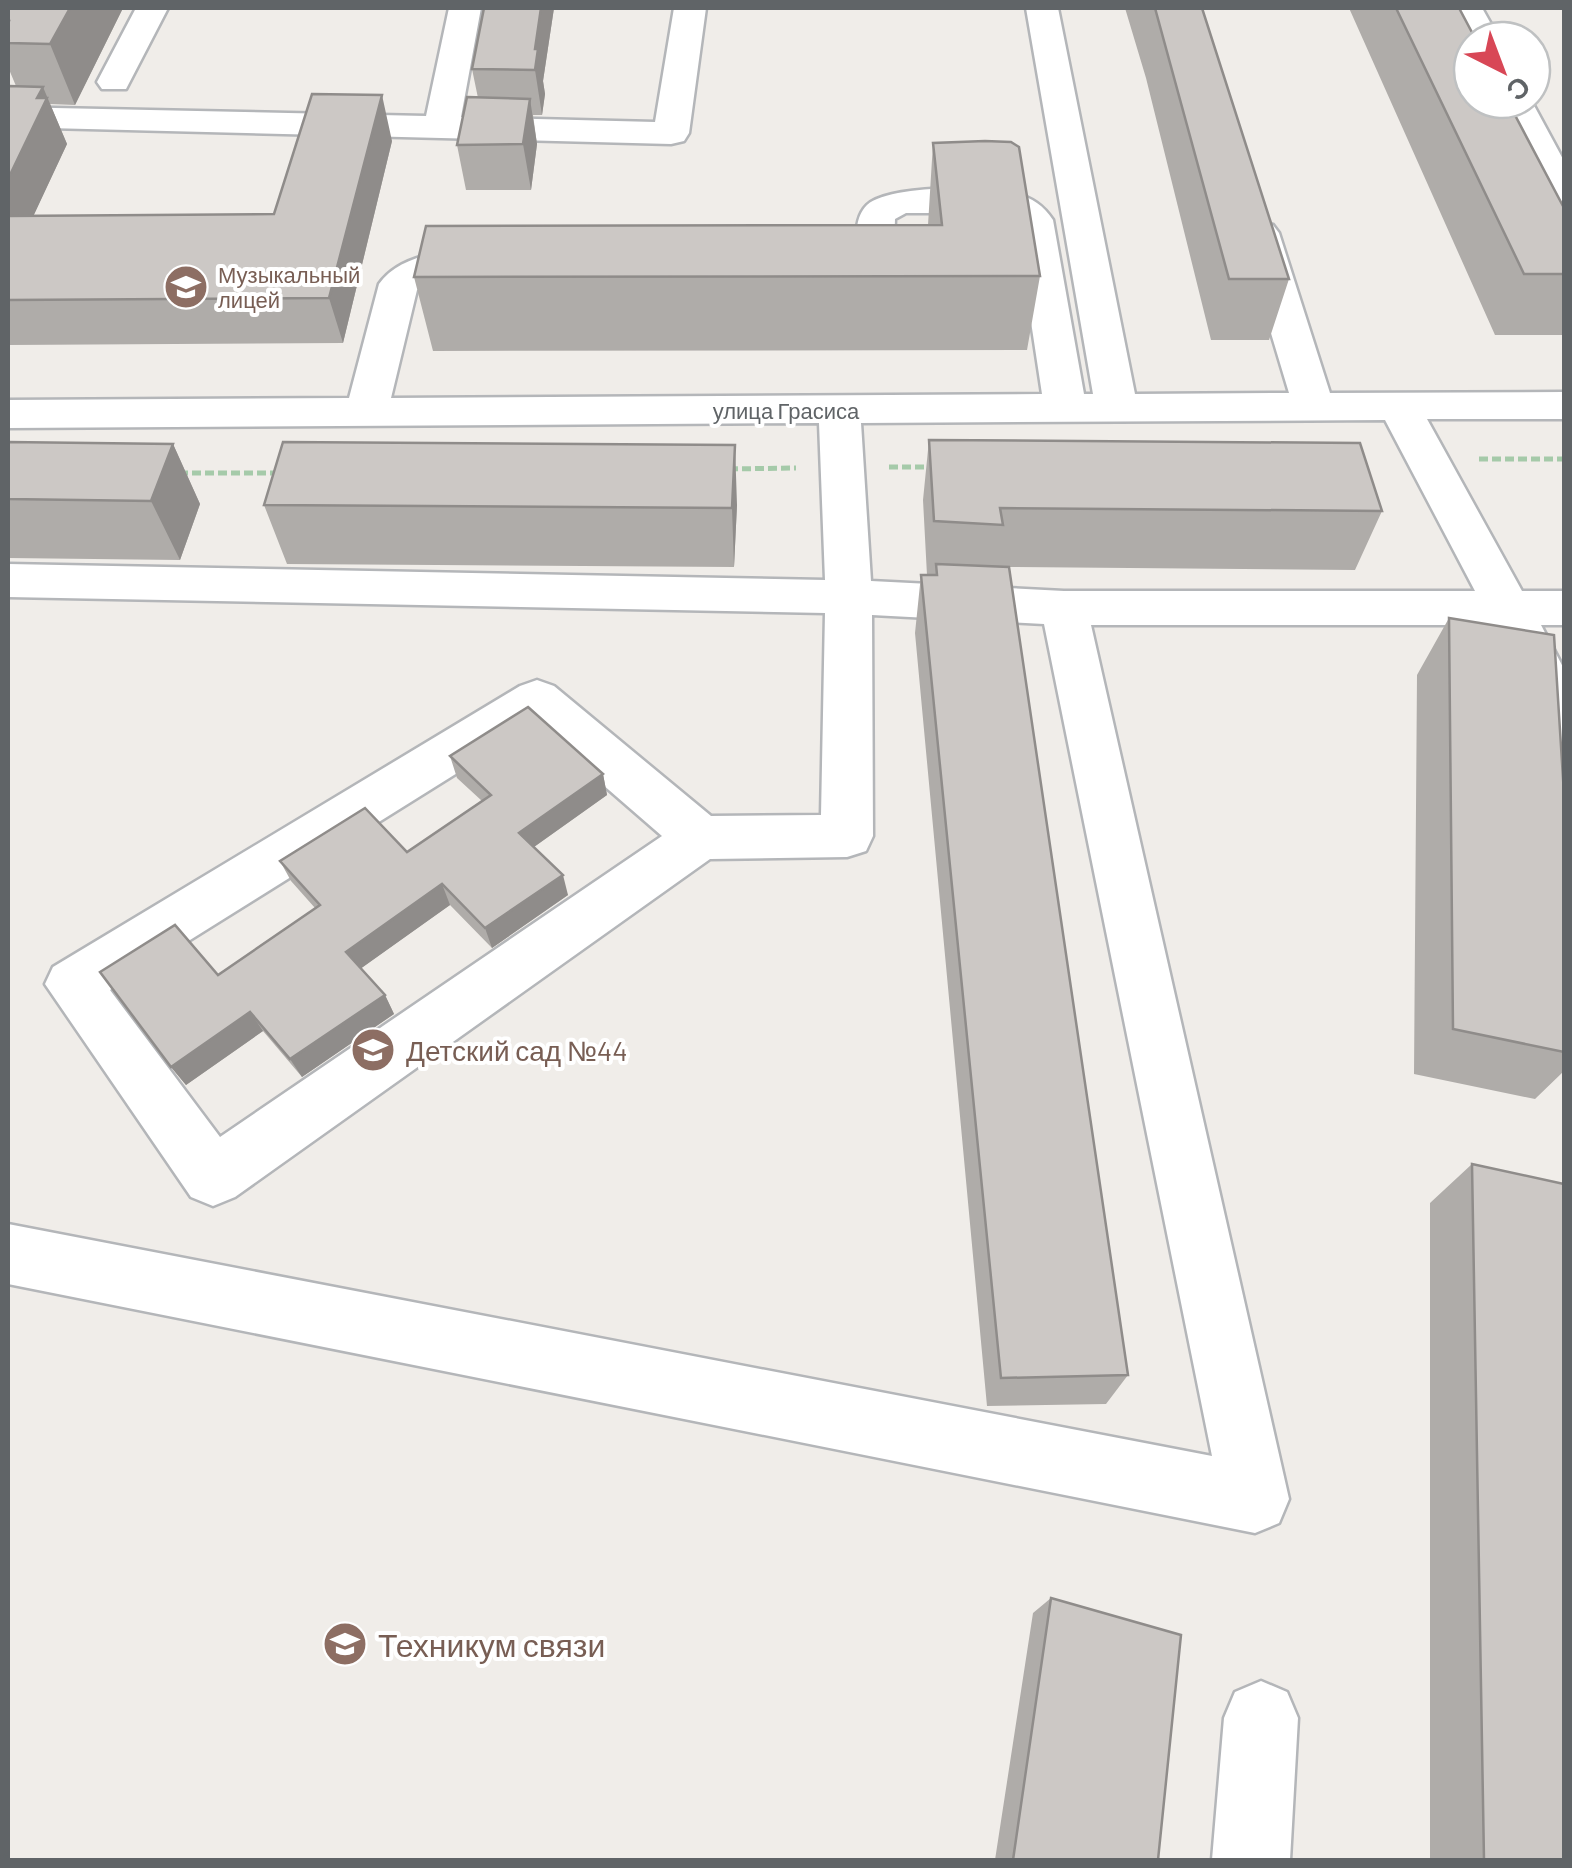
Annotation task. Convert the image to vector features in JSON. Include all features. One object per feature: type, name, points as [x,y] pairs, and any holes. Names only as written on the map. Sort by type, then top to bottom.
[{"type":"street","points":[[114,82],[152,8]]},
{"type":"street","points":[[412,165],[431,127],[465,8]]},
{"type":"street","points":[[8,117],[671,133],[690,8]]},
{"type":"street","points":[[1042,8],[1117,408]]},
{"type":"street","points":[[1525,120],[1564,194]]},
{"type":"street","points":[[1249,198],[1314,407]]},
{"type":"street","points":[[795,262],[854,262],[867,258],[878,248],[878,216],[902,202],[1006,202],[1024,210],[1034,220],[1065,408]]},
{"type":"street","points":[[367,412],[399,284],[413,272],[442,263],[520,263]]},
{"type":"street","name":"улица Грасиса","points":[[8,414],[100,398],[367,412],[1564,406]]},
{"type":"street","points":[[1399,406],[1564,718]]},
{"type":"street","points":[[700,838],[538,699],[73,984],[213,1177],[700,838],[847,836],[849,597],[839,468],[839,409]]},
{"type":"street","points":[[8,580],[849,597],[1064,608],[1564,608]]},
{"type":"street","points":[[8,1254],[1255,1498],[1064,608]]},
{"type":"street","points":[[1251,1860],[1261,1718]]},
{"type":"path","points":[[1426,460],[1564,459]]},
{"type":"path","points":[[720,469],[937,466]]},
{"type":"path","points":[[166,474],[285,472]]},
{"type":"building","points":[[8,8],[70,8],[50,44],[8,43]]},
{"type":"building","points":[[484,8],[541,8],[535,70],[472,69]]},
{"type":"building","points":[[1155,8],[1202,8],[1289,279],[1229,279]]},
{"type":"building","points":[[1396,8],[1459,8],[1465,20],[1452,20],[1452,120],[1518,120],[1564,208],[1564,274],[1524,274]]},
{"type":"building","points":[[8,86],[43,87],[37,98],[47,98],[8,179]]},
{"type":"building","points":[[312,94],[382,95],[329,298],[8,300],[8,216],[274,214]]},
{"type":"building","points":[[467,97],[530,99],[523,144],[457,145]]},
{"type":"building","points":[[1011,142],[1019,147],[1040,276],[414,277],[426,226],[942,225],[933,143]]},
{"type":"building","points":[[929,440],[1360,443],[1382,511],[1000,508],[1003,525],[934,521]]},
{"type":"building","points":[[8,442],[173,444],[151,501],[8,499]]},
{"type":"building","points":[[283,442],[735,445],[732,508],[264,505]]},
{"type":"building","points":[[936,564],[1009,567],[1128,1375],[1001,1378],[921,575],[937,575]]},
{"type":"building","points":[[1449,618],[1554,635],[1564,794],[1564,1052],[1453,1029]]},
{"type":"building","points":[[528,707],[603,774],[519,833],[563,875],[485,928],[442,884],[346,952],[385,995],[290,1059],[250,1012],[171,1067],[100,972],[175,925],[218,975],[320,905],[280,861],[365,808],[407,852],[491,795],[450,756]]},
{"type":"building","points":[[1472,1164],[1564,1184],[1564,1860],[1484,1860]]},
{"type":"building","points":[[1051,1598],[1181,1635],[1158,1860],[1013,1860]]},
{"type":"place","name":"Музыкальный лицей","points":[[186,287]]},
{"type":"place","name":"Детский сад №44","points":[[373,1050]]},
{"type":"place","name":"Техникум связи","points":[[345,1644]]}]
